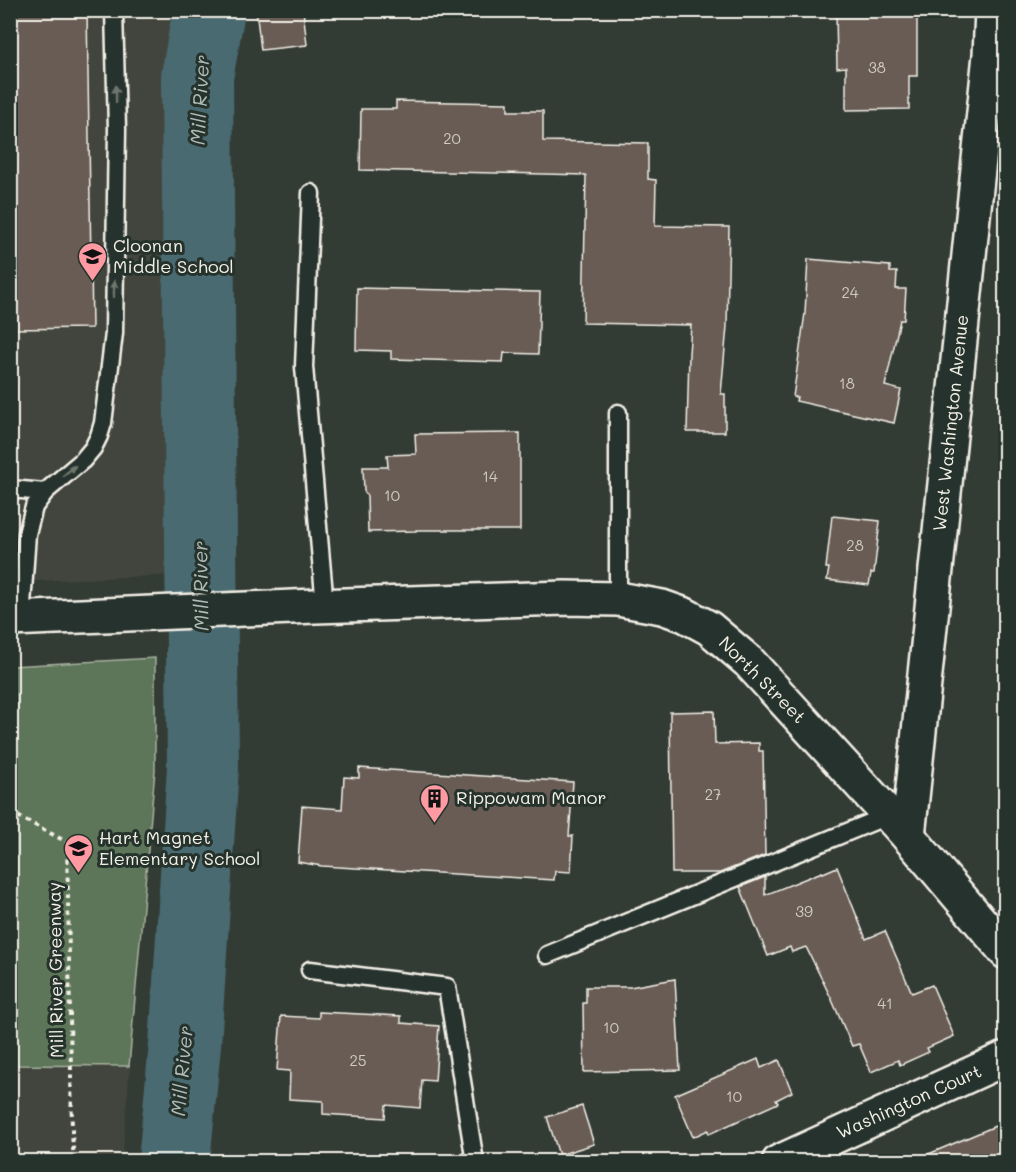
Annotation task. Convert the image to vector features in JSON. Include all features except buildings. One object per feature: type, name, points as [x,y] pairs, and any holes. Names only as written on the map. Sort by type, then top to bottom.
[{"type":"street","name":"West Washington Avenue","points":[[899,826],[998,55],[992,10]]},
{"type":"street","name":"North Street","points":[[16,619],[565,598],[618,599],[663,607],[685,615],[709,628],[749,662],[899,826],[1005,952]]},
{"type":"street","name":"Washington Court","points":[[779,1161],[1005,1058]]},
{"type":"lane","points":[[16,619],[27,534],[34,507],[45,492],[83,460],[93,448],[103,423],[114,333],[117,129],[114,10]]},
{"type":"lane","points":[[311,193],[304,367],[320,606]]},
{"type":"lane","points":[[618,413],[618,599]]},
{"type":"lane","points":[[10,489],[45,492]]},
{"type":"lane","points":[[547,955],[899,826]]},
{"type":"lane","points":[[310,970],[447,987],[476,1161]]},
{"type":"path","name":"Mill River Greenway","points":[[10,812],[67,842],[74,1161]]},
{"type":"shaded area","name":"Cloonan Middle School","points":[[10,11],[174,11],[171,20],[167,153],[178,409],[177,575],[11,582]]},
{"type":"shaded area","name":"Hart Magnet Elementary School","points":[[155,658],[155,770],[122,1161],[11,1162],[11,666]]},
{"type":"green space","name":"Hart Magnet Elementary School","points":[[155,658],[155,770],[129,1066],[11,1065],[11,666]]},
{"type":"waterway","name":"Mill River","points":[[174,1162],[185,1045],[203,767],[197,77],[209,10]]},
{"type":"place","name":"Cloonan Middle School","points":[[92,282]]},
{"type":"place","name":"Rippowam Manor","points":[[435,824]]},
{"type":"place","name":"Hart Magnet Elementary School","points":[[78,874]]}]
